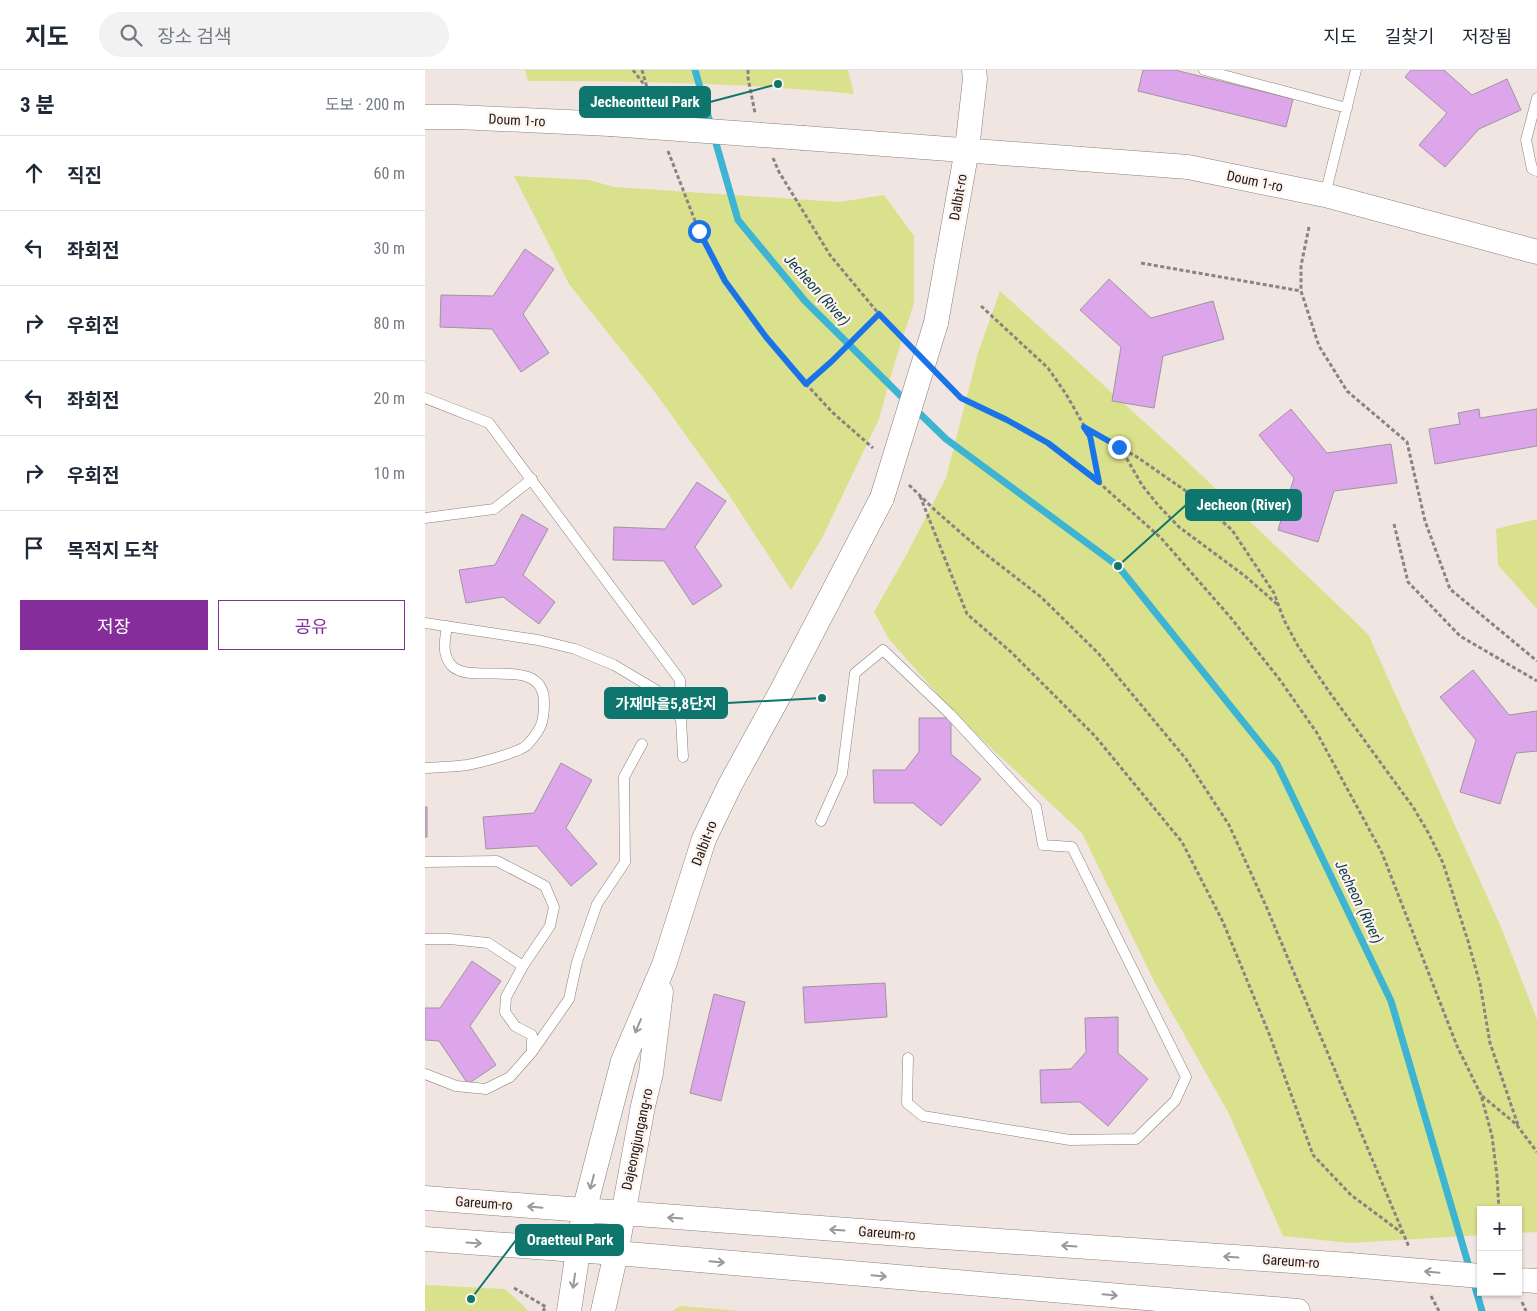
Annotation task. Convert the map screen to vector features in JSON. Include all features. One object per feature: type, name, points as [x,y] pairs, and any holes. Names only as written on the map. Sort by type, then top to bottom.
[{"type":"street","name":"Dalbit-ro","points":[[584,1211],[623,1061],[663,965],[707,831],[882,498],[936,323],[967,149],[975,70]]},
{"type":"street","name":"Doum 1-ro","points":[[425,118],[457,117],[610,124],[967,149],[1188,167],[1325,195],[1537,252]]},
{"type":"street","name":"Dajeongjungang-ro","points":[[603,1311],[651,1074],[663,965]]},
{"type":"street","name":"Gareum-ro","points":[[425,1198],[1477,1276]]},
{"type":"street","points":[[569,1311],[584,1211]]},
{"type":"street","points":[[425,1239],[578,1250],[1298,1311]]},
{"type":"street","points":[[1522,1280],[1537,1281]]},
{"type":"lane","points":[[1204,70],[1347,108]]},
{"type":"lane","points":[[1325,195],[1356,70]]},
{"type":"lane","points":[[1537,98],[1526,140],[1531,169],[1537,171]]},
{"type":"lane","points":[[425,398],[489,423],[680,680],[683,757]]},
{"type":"lane","points":[[425,518],[494,508],[532,480]]},
{"type":"lane","points":[[425,623],[538,640],[575,649],[615,665],[656,690],[681,719]]},
{"type":"lane","points":[[425,768],[468,765],[524,749],[537,734],[544,719],[544,698],[538,683],[522,675],[471,673],[453,667],[445,655],[447,626]]},
{"type":"lane","points":[[821,821],[842,774],[855,673],[883,650],[950,714],[1036,807],[1043,845],[1072,847],[1186,1077],[1175,1101],[1136,1140],[1070,1140],[923,1116],[907,1103],[908,1058]]},
{"type":"lane","points":[[425,1074],[456,1086],[486,1088],[510,1077],[532,1052],[569,999],[577,962],[597,904],[625,862],[624,777],[642,744]]},
{"type":"lane","points":[[425,862],[497,861],[545,886],[554,907],[550,926],[523,966],[506,997],[505,1012],[515,1026],[532,1035],[532,1052]]},
{"type":"lane","points":[[425,939],[450,939],[488,943],[523,966]]},
{"type":"path","points":[[633,70],[648,89]]},
{"type":"path","points":[[642,70],[653,107]]},
{"type":"path","points":[[748,70],[756,117]]},
{"type":"path","points":[[664,142],[699,231],[725,281],[766,337],[806,384],[832,412],[878,454]]},
{"type":"path","points":[[771,153],[779,172],[830,255],[879,314],[906,342]]},
{"type":"path","points":[[1309,227],[1301,266],[1301,291],[1319,346],[1347,391],[1407,442],[1425,521],[1451,588],[1537,661]]},
{"type":"path","points":[[1141,263],[1301,291]]},
{"type":"path","points":[[981,306],[1048,368],[1090,436],[1099,482]]},
{"type":"path","points":[[806,384],[879,314]]},
{"type":"path","points":[[940,377],[961,398],[1007,420],[1048,443],[1099,482],[1161,538],[1231,618],[1281,680],[1317,734],[1382,853],[1457,1046],[1481,1095],[1492,1136],[1499,1206]]},
{"type":"path","points":[[1084,427],[1119,447],[1193,496],[1232,530],[1274,594],[1284,620],[1299,646],[1330,693],[1413,807],[1443,863],[1469,941],[1480,984],[1490,1043],[1519,1128]]},
{"type":"path","points":[[1119,447],[1142,485],[1179,527],[1245,576],[1279,606]]},
{"type":"path","points":[[906,481],[983,552],[1048,604],[1098,653],[1186,759],[1229,825],[1267,906],[1410,1250]]},
{"type":"path","points":[[919,495],[967,614],[1011,652],[1095,736],[1182,842],[1223,922],[1270,1036],[1313,1155],[1351,1195],[1402,1233]]},
{"type":"path","points":[[1394,524],[1408,582],[1460,636],[1537,681]]},
{"type":"path","points":[[1481,1095],[1519,1128],[1537,1152]]},
{"type":"path","points":[[514,1288],[546,1307],[543,1311]]},
{"type":"path","points":[[1430,1294],[1439,1311]]},
{"type":"green space","points":[[525,70],[848,70],[854,94],[691,83],[528,81]]},
{"type":"green space","points":[[514,176],[589,180],[614,187],[839,202],[884,195],[914,236],[914,303],[879,419],[822,538],[791,590],[729,495],[654,391],[569,284]]},
{"type":"green space","points":[[1000,291],[1174,449],[1368,634],[1501,927],[1537,1019],[1537,1232],[1522,1233],[1522,1206],[1477,1206],[1477,1235],[1351,1243],[1283,1236],[1228,1112],[1154,981],[1082,833],[956,715],[889,639],[874,612],[908,552],[946,478],[978,353]]},
{"type":"green space","points":[[1537,519],[1537,609],[1498,565],[1496,529]]},
{"type":"green space","points":[[425,1285],[505,1289],[527,1311],[425,1311]]},
{"type":"green space","points":[[680,1306],[741,1311],[672,1311]]},
{"type":"building","points":[[1143,70],[1175,70],[1293,99],[1286,127],[1138,91]]},
{"type":"building","points":[[1411,70],[1444,70],[1472,95],[1507,79],[1521,110],[1479,129],[1445,167],[1419,145],[1447,113],[1405,77]]},
{"type":"building","points":[[525,249],[554,269],[523,314],[549,353],[521,372],[492,329],[440,327],[441,295],[493,296]]},
{"type":"building","points":[[1109,279],[1151,318],[1213,301],[1224,339],[1163,356],[1154,408],[1112,401],[1121,347],[1080,310]]},
{"type":"building","points":[[1291,409],[1327,453],[1391,444],[1397,483],[1334,491],[1318,542],[1278,530],[1294,478],[1259,435]]},
{"type":"building","points":[[1479,409],[1480,418],[1537,409],[1537,446],[1435,464],[1429,429],[1460,424],[1458,413]]},
{"type":"building","points":[[697,482],[726,501],[695,547],[722,586],[693,605],[664,561],[613,560],[614,527],[665,529]]},
{"type":"building","points":[[522,514],[548,529],[523,575],[555,602],[539,624],[503,597],[466,603],[459,570],[495,565]]},
{"type":"building","points":[[1473,670],[1509,715],[1537,711],[1537,751],[1516,753],[1500,804],[1460,792],[1476,740],[1440,697]]},
{"type":"building","points":[[919,718],[951,718],[951,754],[981,779],[941,826],[913,803],[874,803],[873,770],[905,770],[919,752]]},
{"type":"building","points":[[561,763],[592,780],[566,828],[597,864],[571,886],[537,846],[486,849],[483,817],[534,813]]},
{"type":"building","points":[[425,807],[427,807],[427,837],[425,837]]},
{"type":"building","points":[[472,961],[501,981],[470,1026],[496,1065],[468,1084],[439,1041],[425,1040],[425,1008],[440,1008]]},
{"type":"building","points":[[885,983],[887,1017],[805,1023],[803,987]]},
{"type":"building","points":[[714,994],[745,1002],[721,1101],[690,1093]]},
{"type":"building","points":[[1118,1017],[1118,1053],[1148,1079],[1108,1126],[1080,1102],[1041,1103],[1040,1070],[1071,1069],[1086,1052],[1085,1018]]},
{"type":"waterway","name":"Jecheon (River)","points":[[695,70],[738,220],[805,301],[907,402]]},
{"type":"waterway","name":"Jecheon (River)","points":[[915,409],[946,439],[1118,566],[1277,764],[1391,1001],[1470,1270]]},
{"type":"waterway","name":"Jecheon (River)","points":[[1473,1280],[1482,1311]]},
{"type":"place","name":"Jecheontteul Park","points":[[778,84]]},
{"type":"place","name":"Jecheon (River)","points":[[1118,566]]},
{"type":"place","name":"가재마을5,8단지","points":[[822,698]]},
{"type":"place","name":"Oraetteul Park","points":[[471,1299]]},
{"type":"route","points":[[699,231],[725,281],[766,337],[806,384],[879,314],[961,398],[1007,420],[1048,443],[1099,482],[1090,436],[1084,427],[1119,447]]}]
